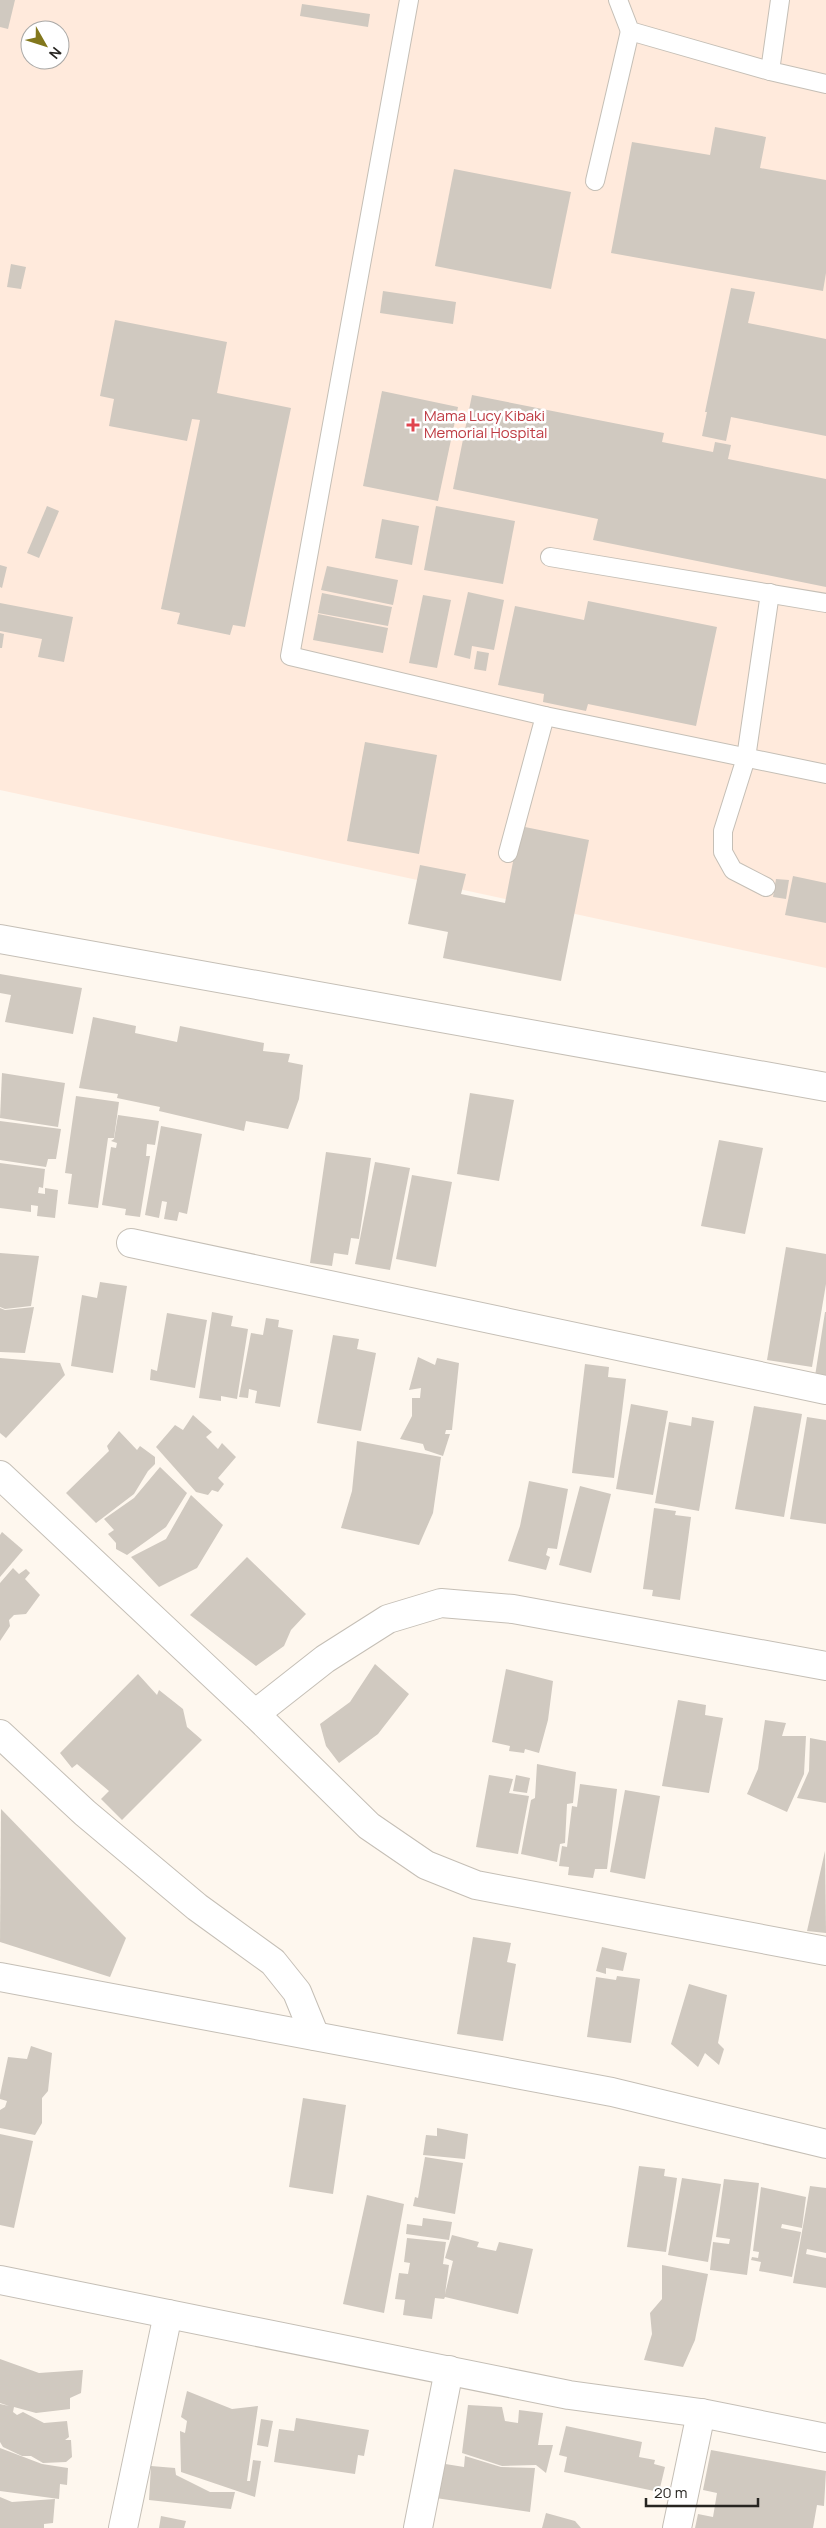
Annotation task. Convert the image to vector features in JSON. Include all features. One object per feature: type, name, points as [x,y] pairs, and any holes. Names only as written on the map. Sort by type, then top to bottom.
[{"type":"street","points":[[0,939],[826,1087]]},
{"type":"street","points":[[131,1243],[826,1390]]},
{"type":"street","points":[[0,1475],[255,1714],[369,1826],[426,1865],[476,1885],[826,1951]]},
{"type":"street","points":[[255,1714],[325,1659],[388,1619],[442,1603],[513,1609],[826,1666]]},
{"type":"street","points":[[0,1734],[85,1813],[182,1895],[273,1962],[297,1992],[315,2036]]},
{"type":"street","points":[[0,1977],[612,2092],[826,2144]]},
{"type":"street","points":[[0,2280],[570,2395],[701,2412],[826,2438]]},
{"type":"street","points":[[122,2528],[168,2314]]},
{"type":"street","points":[[418,2528],[449,2370]]},
{"type":"street","points":[[677,2528],[701,2412]]},
{"type":"lane","points":[[409,0],[290,656],[545,716],[826,774]]},
{"type":"lane","points":[[595,181],[630,31],[618,0]]},
{"type":"lane","points":[[770,71],[780,0]]},
{"type":"lane","points":[[630,31],[770,71],[826,84]]},
{"type":"lane","points":[[550,557],[826,602]]},
{"type":"lane","points":[[766,887],[733,870],[723,852],[723,831],[746,758],[770,593]]},
{"type":"lane","points":[[508,853],[545,716]]},
{"type":"shaded area","name":"Mama Lucy Kibaki Memorial Hospital","points":[[0,0],[826,0],[826,968],[0,790]]},
{"type":"building","points":[[0,0],[15,0],[8,29],[0,27]]},
{"type":"building","points":[[302,4],[370,14],[368,27],[300,16]]},
{"type":"building","points":[[715,127],[766,137],[760,168],[826,180],[826,273],[823,291],[611,253],[632,142],[710,155]]},
{"type":"building","points":[[454,169],[571,192],[551,289],[435,266]]},
{"type":"building","points":[[11,264],[26,267],[21,289],[7,287]]},
{"type":"building","points":[[731,288],[755,292],[748,323],[826,339],[826,436],[731,417],[726,441],[702,436],[707,412],[705,412]]},
{"type":"building","points":[[383,291],[456,302],[453,324],[380,313]]},
{"type":"building","points":[[115,320],[227,342],[217,393],[291,408],[245,627],[233,625],[230,635],[177,624],[180,613],[161,609],[200,420],[192,419],[187,441],[109,426],[114,399],[100,396]]},
{"type":"building","points":[[382,391],[458,407],[438,501],[363,486]]},
{"type":"building","points":[[472,395],[664,433],[662,442],[713,452],[715,442],[731,445],[728,459],[826,479],[826,587],[593,540],[598,519],[453,489]]},
{"type":"building","points":[[47,506],[59,511],[39,558],[27,553]]},
{"type":"building","points":[[436,506],[515,521],[503,584],[424,570]]},
{"type":"building","points":[[382,519],[419,526],[412,565],[375,558]]},
{"type":"building","points":[[0,565],[7,567],[2,588],[0,587]]},
{"type":"building","points":[[327,566],[398,580],[393,605],[321,590]]},
{"type":"building","points":[[468,592],[504,600],[494,650],[472,646],[470,659],[454,655]]},
{"type":"building","points":[[322,593],[392,607],[388,626],[318,613]]},
{"type":"building","points":[[423,595],[451,600],[437,668],[409,663]]},
{"type":"building","points":[[588,601],[717,627],[696,726],[588,704],[586,711],[543,702],[544,694],[498,685],[515,606],[584,620]]},
{"type":"building","points":[[0,603],[73,617],[64,662],[38,657],[42,639],[0,631]]},
{"type":"building","points":[[318,614],[388,628],[383,653],[313,640]]},
{"type":"building","points":[[0,633],[4,634],[2,648],[0,648]]},
{"type":"building","points":[[477,651],[489,653],[486,671],[474,669]]},
{"type":"building","points":[[365,742],[437,755],[419,854],[347,841]]},
{"type":"building","points":[[520,826],[589,840],[561,981],[443,958],[448,932],[408,924],[420,865],[466,874],[461,894],[505,903]]},
{"type":"building","points":[[793,876],[826,883],[826,923],[785,915]]},
{"type":"building","points":[[776,879],[789,880],[786,899],[773,897]]},
{"type":"building","points":[[0,974],[82,988],[73,1034],[5,1022],[11,995],[0,993]]},
{"type":"building","points":[[93,1017],[136,1026],[135,1033],[177,1042],[180,1026],[264,1043],[263,1051],[290,1054],[288,1062],[303,1065],[299,1099],[288,1129],[246,1121],[244,1131],[159,1111],[160,1107],[117,1098],[118,1094],[79,1088]]},
{"type":"building","points":[[2,1073],[65,1083],[58,1127],[0,1118]]},
{"type":"building","points":[[470,1093],[514,1100],[499,1181],[457,1174]]},
{"type":"building","points":[[76,1096],[119,1102],[114,1138],[108,1138],[98,1208],[68,1204],[72,1174],[65,1173]]},
{"type":"building","points":[[118,1115],[159,1121],[155,1145],[147,1144],[146,1156],[150,1156],[140,1217],[125,1215],[126,1209],[102,1205],[111,1147],[116,1148],[117,1143],[111,1141],[114,1139]]},
{"type":"building","points":[[0,1121],[61,1129],[56,1159],[48,1159],[46,1167],[0,1160]]},
{"type":"building","points":[[161,1126],[202,1134],[187,1214],[179,1212],[177,1221],[164,1219],[167,1202],[162,1201],[159,1218],[145,1215]]},
{"type":"building","points":[[719,1140],[763,1148],[745,1234],[701,1226]]},
{"type":"building","points":[[326,1152],[371,1158],[359,1239],[351,1238],[348,1255],[334,1253],[332,1266],[310,1263]]},
{"type":"building","points":[[375,1162],[410,1168],[390,1270],[355,1264]]},
{"type":"building","points":[[0,1163],[45,1169],[43,1188],[39,1187],[38,1193],[45,1194],[45,1188],[58,1190],[55,1218],[37,1216],[38,1206],[31,1205],[31,1212],[0,1208]]},
{"type":"building","points":[[412,1175],[452,1182],[436,1267],[396,1259]]},
{"type":"building","points":[[786,1247],[826,1254],[826,1284],[812,1367],[767,1360]]},
{"type":"building","points":[[0,1253],[39,1256],[31,1306],[5,1309],[0,1307]]},
{"type":"building","points":[[100,1282],[127,1286],[113,1373],[71,1366],[82,1295],[97,1298]]},
{"type":"building","points":[[34,1307],[25,1353],[0,1352],[0,1308],[5,1310]]},
{"type":"building","points":[[212,1312],[233,1316],[231,1326],[248,1329],[237,1399],[221,1396],[221,1401],[199,1398]]},
{"type":"building","points":[[826,1312],[826,1378],[815,1376]]},
{"type":"building","points":[[167,1313],[207,1320],[195,1388],[150,1380],[151,1369],[157,1371]]},
{"type":"building","points":[[266,1318],[279,1320],[278,1327],[293,1330],[280,1407],[255,1403],[257,1391],[249,1389],[248,1398],[239,1397],[251,1333],[263,1335]]},
{"type":"building","points":[[333,1335],[359,1339],[357,1349],[376,1353],[361,1431],[317,1423]]},
{"type":"building","points":[[418,1357],[435,1365],[437,1358],[459,1363],[452,1430],[446,1430],[445,1434],[450,1434],[443,1456],[425,1450],[423,1444],[400,1439],[412,1416],[412,1398],[420,1398],[421,1388],[409,1390]]},
{"type":"building","points":[[0,1358],[60,1363],[65,1375],[6,1438],[0,1433]]},
{"type":"building","points":[[585,1364],[609,1367],[608,1377],[626,1379],[614,1478],[572,1473]]},
{"type":"building","points":[[631,1404],[668,1411],[653,1495],[616,1489]]},
{"type":"building","points":[[754,1406],[802,1414],[784,1517],[735,1509]]},
{"type":"building","points":[[193,1415],[212,1432],[206,1437],[218,1449],[222,1443],[236,1457],[218,1478],[224,1484],[218,1492],[212,1490],[208,1495],[196,1492],[156,1447],[175,1425],[183,1430]]},
{"type":"building","points":[[692,1417],[714,1421],[699,1511],[655,1503],[669,1422],[691,1426]]},
{"type":"building","points":[[807,1417],[826,1420],[826,1524],[790,1519]]},
{"type":"building","points":[[119,1431],[137,1450],[140,1446],[155,1457],[155,1464],[148,1471],[134,1494],[96,1523],[66,1493],[109,1451],[107,1446]]},
{"type":"building","points":[[357,1441],[441,1457],[433,1513],[419,1545],[341,1528],[352,1491]]},
{"type":"building","points":[[160,1467],[187,1493],[166,1527],[127,1555],[116,1549],[116,1543],[108,1534],[114,1530],[104,1519],[134,1498]]},
{"type":"building","points":[[529,1481],[568,1489],[557,1549],[548,1548],[546,1555],[550,1557],[546,1570],[508,1561],[520,1526]]},
{"type":"building","points":[[580,1486],[611,1494],[591,1573],[559,1565]]},
{"type":"building","points":[[191,1495],[223,1525],[197,1568],[159,1587],[131,1557],[166,1539]]},
{"type":"building","points":[[654,1508],[676,1511],[675,1515],[691,1517],[680,1600],[652,1596],[653,1590],[643,1589]]},
{"type":"building","points":[[2,1532],[23,1550],[0,1577],[0,1535]]},
{"type":"building","points":[[247,1557],[306,1614],[291,1630],[284,1646],[256,1666],[190,1615]]},
{"type":"building","points":[[13,1568],[19,1574],[26,1569],[30,1573],[25,1579],[40,1595],[26,1614],[14,1615],[9,1620],[10,1626],[0,1641],[0,1583]]},
{"type":"building","points":[[375,1664],[409,1694],[378,1734],[339,1763],[326,1746],[320,1724],[350,1702]]},
{"type":"building","points":[[506,1669],[553,1681],[548,1720],[539,1753],[525,1749],[524,1753],[509,1751],[510,1746],[492,1742]]},
{"type":"building","points":[[138,1674],[157,1695],[159,1690],[183,1709],[187,1727],[202,1740],[122,1820],[101,1799],[109,1791],[77,1764],[72,1768],[60,1753]]},
{"type":"building","points":[[678,1700],[706,1705],[705,1715],[723,1718],[709,1793],[662,1786]]},
{"type":"building","points":[[765,1720],[786,1723],[782,1736],[806,1736],[804,1774],[787,1812],[747,1794],[758,1769]]},
{"type":"building","points":[[810,1738],[826,1741],[826,1803],[797,1798],[809,1771]]},
{"type":"building","points":[[537,1764],[576,1772],[573,1803],[567,1804],[565,1843],[560,1844],[557,1862],[521,1854],[531,1800],[535,1798]]},
{"type":"building","points":[[489,1775],[513,1779],[509,1793],[529,1796],[518,1854],[476,1847]]},
{"type":"building","points":[[516,1775],[530,1778],[527,1793],[513,1791]]},
{"type":"building","points":[[580,1784],[617,1789],[607,1869],[595,1869],[593,1878],[568,1875],[569,1867],[559,1866],[562,1846],[567,1847],[572,1806],[577,1807]]},
{"type":"building","points":[[625,1790],[660,1796],[645,1879],[610,1872]]},
{"type":"building","points":[[1,1809],[126,1938],[110,1977],[0,1942]]},
{"type":"building","points":[[825,1851],[826,1933],[807,1931]]},
{"type":"building","points":[[473,1937],[511,1943],[507,1962],[516,1964],[503,2041],[457,2034]]},
{"type":"building","points":[[602,1947],[627,1953],[623,1971],[606,1968],[606,1974],[596,1971]]},
{"type":"building","points":[[617,1976],[640,1979],[631,2043],[587,2037],[596,1977],[616,1980]]},
{"type":"building","points":[[689,1984],[727,1995],[718,2043],[724,2049],[719,2065],[705,2053],[698,2067],[671,2044]]},
{"type":"building","points":[[31,2046],[52,2053],[48,2091],[42,2098],[42,2123],[35,2135],[0,2128],[0,2110],[5,2107],[7,2101],[0,2099],[0,2095],[8,2057],[27,2059]]},
{"type":"building","points":[[303,2098],[346,2105],[333,2194],[289,2187]]},
{"type":"building","points":[[437,2128],[468,2134],[465,2159],[423,2155],[426,2135],[437,2136]]},
{"type":"building","points":[[0,2134],[33,2141],[14,2228],[0,2225]]},
{"type":"building","points":[[425,2157],[463,2163],[455,2214],[413,2206],[415,2197],[418,2198]]},
{"type":"building","points":[[639,2166],[665,2169],[664,2176],[677,2178],[666,2252],[627,2247]]},
{"type":"building","points":[[682,2178],[721,2184],[708,2262],[668,2255]]},
{"type":"building","points":[[724,2179],[759,2183],[747,2275],[710,2270],[713,2242],[729,2244],[730,2239],[716,2237]]},
{"type":"building","points":[[810,2186],[826,2188],[826,2253],[807,2249],[806,2254],[826,2258],[826,2288],[793,2283]]},
{"type":"building","points":[[761,2187],[806,2197],[802,2228],[782,2224],[781,2228],[801,2232],[792,2277],[759,2271],[761,2262],[751,2260],[752,2257],[758,2258],[759,2252],[753,2251]]},
{"type":"building","points":[[367,2195],[404,2204],[384,2313],[343,2304]]},
{"type":"building","points":[[423,2218],[452,2222],[449,2240],[406,2234],[407,2224],[422,2226]]},
{"type":"building","points":[[452,2235],[479,2242],[477,2247],[496,2251],[499,2242],[533,2249],[518,2314],[445,2297],[444,2299],[435,2298],[432,2319],[403,2315],[405,2300],[395,2299],[399,2273],[408,2274],[410,2263],[404,2262],[407,2238],[446,2242],[443,2264],[449,2265],[445,2294],[453,2261],[445,2258]]},
{"type":"building","points":[[662,2265],[708,2274],[695,2340],[683,2367],[644,2360],[652,2334],[650,2313],[662,2299]]},
{"type":"building","points":[[0,2359],[39,2373],[83,2370],[81,2393],[70,2398],[70,2409],[36,2413],[14,2407],[13,2412],[17,2415],[23,2412],[44,2423],[67,2421],[69,2437],[65,2440],[71,2440],[72,2457],[66,2462],[43,2463],[31,2456],[22,2456],[3,2447],[0,2442],[0,2404],[9,2406],[0,2403]]},
{"type":"building","points":[[187,2391],[232,2409],[258,2406],[247,2481],[250,2481],[253,2460],[261,2461],[255,2497],[181,2472],[180,2431],[185,2433],[187,2421],[181,2417]]},
{"type":"building","points":[[468,2405],[502,2407],[505,2421],[518,2423],[519,2410],[543,2413],[538,2445],[553,2445],[546,2473],[536,2465],[502,2466],[462,2453]]},
{"type":"building","points":[[296,2418],[369,2430],[364,2456],[358,2455],[355,2474],[274,2462],[279,2429],[294,2431]]},
{"type":"building","points":[[261,2419],[273,2421],[268,2447],[257,2445]]},
{"type":"building","points":[[566,2426],[642,2442],[639,2457],[655,2460],[654,2464],[665,2467],[659,2492],[564,2472],[567,2457],[559,2455]]},
{"type":"building","points":[[0,2448],[42,2464],[68,2468],[67,2485],[60,2484],[59,2499],[0,2491]]},
{"type":"building","points":[[711,2450],[826,2471],[824,2506],[817,2505],[813,2528],[695,2528],[698,2514],[713,2517],[717,2493],[703,2490]]},
{"type":"building","points":[[465,2456],[501,2467],[535,2468],[530,2512],[429,2497],[433,2462],[464,2467]]},
{"type":"building","points":[[151,2466],[175,2468],[176,2475],[210,2492],[235,2492],[231,2509],[149,2500]]},
{"type":"building","points":[[0,2497],[12,2502],[55,2499],[53,2523],[44,2524],[44,2528],[0,2528]]},
{"type":"building","points":[[546,2513],[575,2521],[581,2528],[542,2528]]},
{"type":"building","points":[[161,2516],[186,2521],[184,2528],[159,2528]]},
{"type":"place","name":"Mama Lucy Kibaki Memorial Hospital","points":[[413,425]]}]
